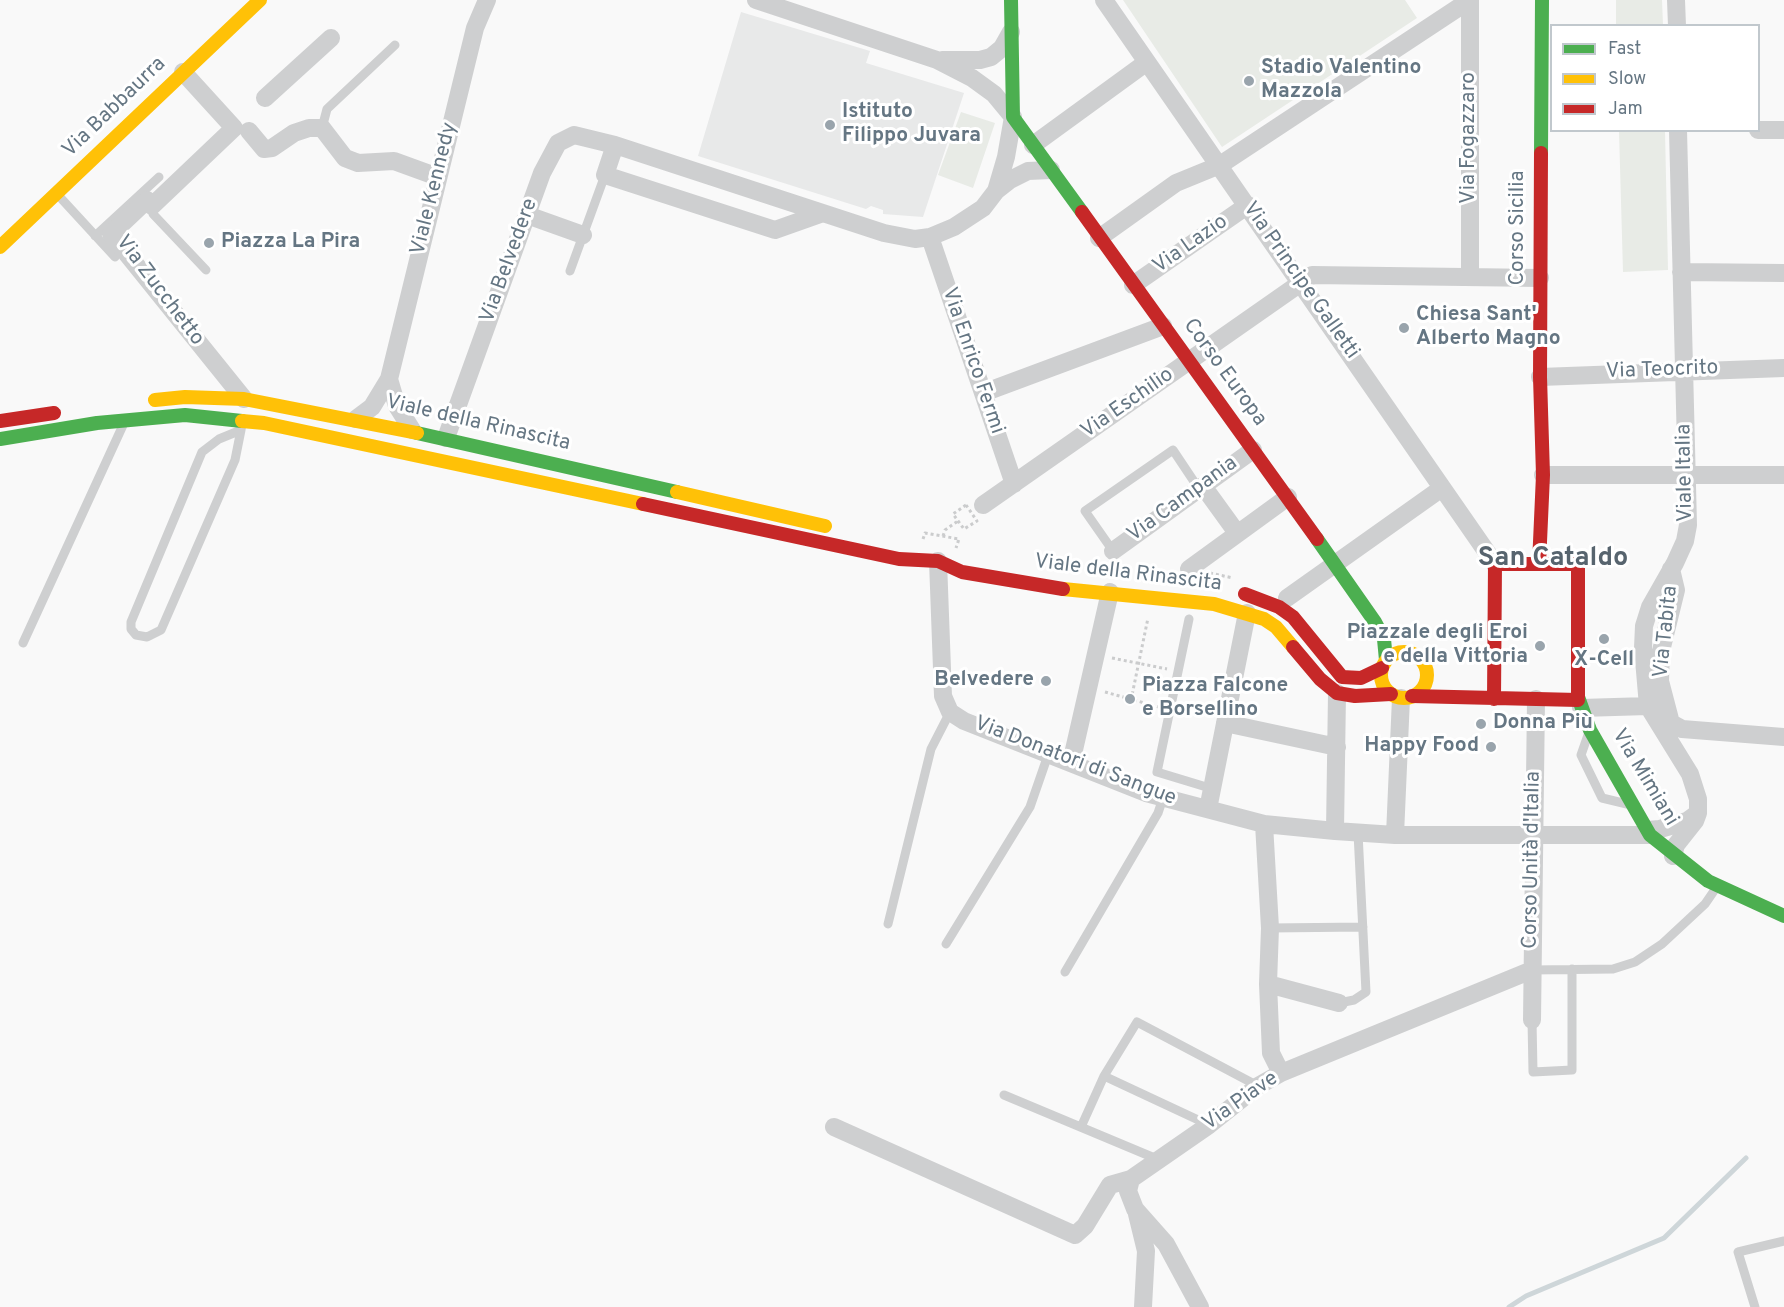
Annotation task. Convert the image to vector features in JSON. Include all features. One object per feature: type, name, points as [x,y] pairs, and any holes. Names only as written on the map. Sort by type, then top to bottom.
[{"type":"street","name":"Via Babbaurra","points":[[0,248],[260,0]]},
{"type":"street","name":"Viale Kennedy","points":[[356,419],[372,407],[389,379],[475,28],[487,0]]},
{"type":"street","points":[[756,0],[938,60],[972,78],[994,94],[1013,117]]},
{"type":"street","points":[[996,190],[1006,157],[1013,117],[1011,0]]},
{"type":"street","name":"Via Principe Galletti","points":[[1104,0],[1301,281],[1495,564]]},
{"type":"street","points":[[1099,238],[1176,183],[1220,165],[1470,0]]},
{"type":"street","name":"Via Fogazzaro","points":[[1470,0],[1470,277]]},
{"type":"street","name":"Corso Sicilia","points":[[1539,564],[1543,475],[1540,377],[1542,0]]},
{"type":"street","points":[[1676,0],[1677,24]]},
{"type":"street","points":[[938,60],[980,60],[992,57],[1002,48],[1011,32]]},
{"type":"street","points":[[265,98],[331,38]]},
{"type":"street","points":[[1034,145],[1148,62]]},
{"type":"street","name":"Via Zucchetto","points":[[183,72],[234,128],[152,206],[147,200],[111,234],[244,399]]},
{"type":"street","name":"Corso Europa","points":[[1013,117],[1288,497],[1375,622],[1384,639],[1384,664]]},
{"type":"street","points":[[249,131],[264,149],[273,148],[294,133],[322,128],[345,158],[358,163],[394,161],[438,177]]},
{"type":"street","points":[[1760,130],[1784,130]]},
{"type":"street","name":"Viale Italia","points":[[1678,132],[1683,370],[1688,476],[1687,533],[1650,607],[1644,626],[1643,670],[1648,706],[1690,774],[1696,789],[1698,813]]},
{"type":"street","name":"Via Belvedere","points":[[446,438],[542,173],[558,143],[574,135],[615,145],[884,233],[915,239],[930,237],[954,227],[983,208],[996,190]]},
{"type":"street","points":[[615,145],[605,175],[775,230],[823,213]]},
{"type":"street","points":[[996,190],[1028,171],[1051,170]]},
{"type":"street","name":"Via Lazio","points":[[1133,285],[1248,205]]},
{"type":"street","points":[[527,215],[583,235]]},
{"type":"street","name":"Via Enrico Fermi","points":[[930,237],[1014,484]]},
{"type":"street","points":[[1681,272],[1784,273]]},
{"type":"street","points":[[1301,281],[1312,275],[1540,278]]},
{"type":"street","name":"Via Eschilio","points":[[976,510],[1301,281]]},
{"type":"street","points":[[983,393],[1163,326]]},
{"type":"street","name":"Via Teocrito","points":[[1540,377],[1784,368]]},
{"type":"street","points":[[389,379],[397,406],[412,430]]},
{"type":"street","name":"Viale della Rinascita","points":[[140,401],[185,398],[244,399],[356,419],[835,528]]},
{"type":"street","points":[[0,421],[70,410]]},
{"type":"street","name":"Viale della Rinascita","points":[[0,440],[125,420],[185,415],[242,425],[275,425],[900,559],[938,561],[961,556]]},
{"type":"street","name":"Via Campania","points":[[1113,551],[1253,450]]},
{"type":"street","points":[[1543,475],[1784,475]]},
{"type":"street","points":[[1201,488],[1237,533]]},
{"type":"street","points":[[1287,598],[1442,488]]},
{"type":"street","points":[[1189,569],[1288,497]]},
{"type":"street","name":"Viale della Rinascita","points":[[904,544],[962,572],[1058,588],[1214,603],[1247,613],[1276,627],[1320,679],[1337,693]]},
{"type":"street","name":"Via Donatori di Sangue","points":[[938,561],[943,696],[950,712],[964,721],[1048,755],[1163,798],[1264,824],[1395,835],[1649,833],[1687,821],[1698,813]]},
{"type":"street","points":[[1494,699],[1495,564],[1578,564],[1579,704]]},
{"type":"street","name":"Via Tabita","points":[[1671,569],[1676,590],[1661,651],[1660,681],[1671,723],[1682,729],[1784,737]]},
{"type":"street","name":"Viale della Rinascita","points":[[1230,591],[1261,599],[1279,607],[1293,617],[1342,677],[1361,678],[1384,664]]},
{"type":"street","points":[[1071,763],[1110,592]]},
{"type":"street","points":[[1208,809],[1247,613]]},
{"type":"street","points":[[1426,679],[1419,692],[1401,696],[1382,682],[1384,664],[1398,652],[1413,654],[1424,664],[1426,679],[1441,698]]},
{"type":"street","points":[[1335,831],[1337,693],[1354,696],[1536,699],[1579,704],[1648,706]]},
{"type":"street","points":[[1395,835],[1401,696]]},
{"type":"street","name":"Corso Unità d'Italia","points":[[1532,1020],[1536,699]]},
{"type":"street","name":"Via Mimiani","points":[[1579,704],[1590,730],[1649,833],[1673,856],[1718,886],[1783,913]]},
{"type":"street","points":[[1225,723],[1337,747]]},
{"type":"street","points":[[1673,856],[1676,845],[1690,830],[1698,813]]},
{"type":"street","points":[[1264,824],[1270,928],[1268,984],[1271,1053],[1281,1073]]},
{"type":"street","name":"Via Piave","points":[[834,1127],[1075,1235],[1085,1226],[1110,1185],[1131,1179],[1209,1125],[1258,1086],[1281,1073],[1532,970]]},
{"type":"street","points":[[1268,984],[1339,1003]]},
{"type":"street","points":[[1131,1179],[1128,1191],[1136,1209],[1146,1251],[1143,1307]]},
{"type":"street","points":[[1136,1209],[1166,1244],[1200,1307]]},
{"type":"lane","points":[[322,128],[327,109],[395,45]]},
{"type":"lane","points":[[570,271],[605,175]]},
{"type":"lane","points":[[95,236],[159,177]]},
{"type":"lane","points":[[56,193],[115,257]]},
{"type":"lane","points":[[152,206],[153,213],[206,270]]},
{"type":"lane","points":[[23,643],[125,420]]},
{"type":"lane","points":[[242,425],[235,460],[161,630],[147,637],[136,635],[131,629],[131,622],[202,452],[242,425]]},
{"type":"lane","points":[[1113,551],[1085,511],[1173,450],[1201,488]]},
{"type":"lane","points":[[1189,619],[1157,772],[1213,789]]},
{"type":"lane","points":[[888,924],[931,748],[950,712]]},
{"type":"lane","points":[[1590,730],[1581,755],[1602,798],[1633,805]]},
{"type":"lane","points":[[946,944],[1029,807],[1048,755]]},
{"type":"lane","points":[[1065,972],[1158,813],[1163,798]]},
{"type":"lane","points":[[1339,1003],[1354,1000],[1366,992],[1358,833]]},
{"type":"lane","points":[[1532,970],[1613,969],[1635,962],[1662,944],[1705,904],[1718,886]]},
{"type":"lane","points":[[1270,928],[1363,927]]},
{"type":"lane","points":[[1532,1020],[1533,1072],[1572,1070],[1572,969]]},
{"type":"lane","points":[[1081,1128],[1104,1076],[1137,1022],[1258,1086]]},
{"type":"lane","points":[[1104,1076],[1209,1125]]},
{"type":"lane","points":[[1004,1095],[1157,1159]]},
{"type":"lane","points":[[1755,1307],[1738,1252],[1784,1241]]},
{"type":"path","points":[[976,510],[964,529],[953,514],[976,510]]},
{"type":"path","points":[[943,536],[945,530],[958,521]]},
{"type":"path","points":[[925,533],[959,539]]},
{"type":"path","points":[[1131,700],[1150,610]]},
{"type":"path","points":[[1096,654],[1172,670]]},
{"type":"path","points":[[1088,688],[1164,708]]},
{"type":"shaded area","name":"Stadio Valentino Mazzola","points":[[1123,0],[1405,0],[1417,18],[1222,147]]},
{"type":"shaded area","points":[[1616,0],[1662,0],[1663,24],[1616,24]]},
{"type":"shaded area","name":"Istituto Filippo Juvara","points":[[741,12],[870,51],[866,63],[964,93],[923,217],[883,214],[883,210],[871,206],[866,209],[698,156]]},
{"type":"shaded area","points":[[961,112],[995,123],[973,188],[938,175]]},
{"type":"shaded area","points":[[1619,132],[1665,132],[1668,270],[1623,272]]},
{"type":"waterway","points":[[1509,1307],[1526,1296],[1664,1238],[1746,1158]]},
{"type":"traffic: fast","points":[[1011,0],[1013,117],[1082,212]]},
{"type":"traffic: fast","points":[[1541,153],[1542,0]]},
{"type":"traffic: fast","points":[[0,439],[97,423],[185,415],[242,421]]},
{"type":"traffic: fast","points":[[417,433],[677,492]]},
{"type":"traffic: fast","points":[[1317,539],[1375,622],[1384,639],[1386,660]]},
{"type":"traffic: fast","points":[[1578,697],[1590,730],[1650,835],[1708,881],[1784,916]]},
{"type":"traffic: slow","points":[[0,247],[260,0]]},
{"type":"traffic: slow","points":[[155,400],[185,397],[244,399],[417,433]]},
{"type":"traffic: slow","points":[[242,421],[264,423],[643,504]]},
{"type":"traffic: slow","points":[[677,492],[825,526]]},
{"type":"traffic: slow","points":[[1063,589],[1214,604],[1264,619],[1276,627],[1293,647]]},
{"type":"traffic: slow","points":[[1404,652],[1420,659],[1427,675],[1420,691],[1404,698],[1388,691],[1381,675],[1388,659],[1404,652]]},
{"type":"traffic: jam","points":[[1539,564],[1543,475],[1540,377],[1541,153]]},
{"type":"traffic: jam","points":[[1082,212],[1317,539]]},
{"type":"traffic: jam","points":[[0,421],[54,413]]},
{"type":"traffic: jam","points":[[643,504],[899,559],[938,561],[962,572],[1063,589]]},
{"type":"traffic: jam","points":[[1494,699],[1495,564],[1578,564],[1578,697]]},
{"type":"traffic: jam","points":[[1245,594],[1279,607],[1293,617],[1342,677],[1361,678],[1382,668]]},
{"type":"traffic: jam","points":[[1293,647],[1320,679],[1337,693],[1355,696],[1391,694]]},
{"type":"traffic: jam","points":[[1412,696],[1578,700]]},
{"type":"place","name":"Stadio Valentino Mazzola","points":[[1249,81]]},
{"type":"place","name":"Istituto Filippo Juvara","points":[[830,125]]},
{"type":"place","name":"Piazza La Pira","points":[[209,243]]},
{"type":"place","name":"Chiesa Sant' Alberto Magno","points":[[1404,328]]},
{"type":"place","name":"X-Cell","points":[[1604,639]]},
{"type":"place","name":"Piazzale degli Eroi e della Vittoria","points":[[1540,646]]},
{"type":"place","name":"Belvedere","points":[[1046,681]]},
{"type":"place","name":"Piazza Falcone e Borsellino","points":[[1130,699]]},
{"type":"place","name":"Donna Più","points":[[1481,724]]},
{"type":"place","name":"Happy Food","points":[[1491,747]]},
{"type":"district","name":"San Cataldo","points":[[1553,560]]}]
